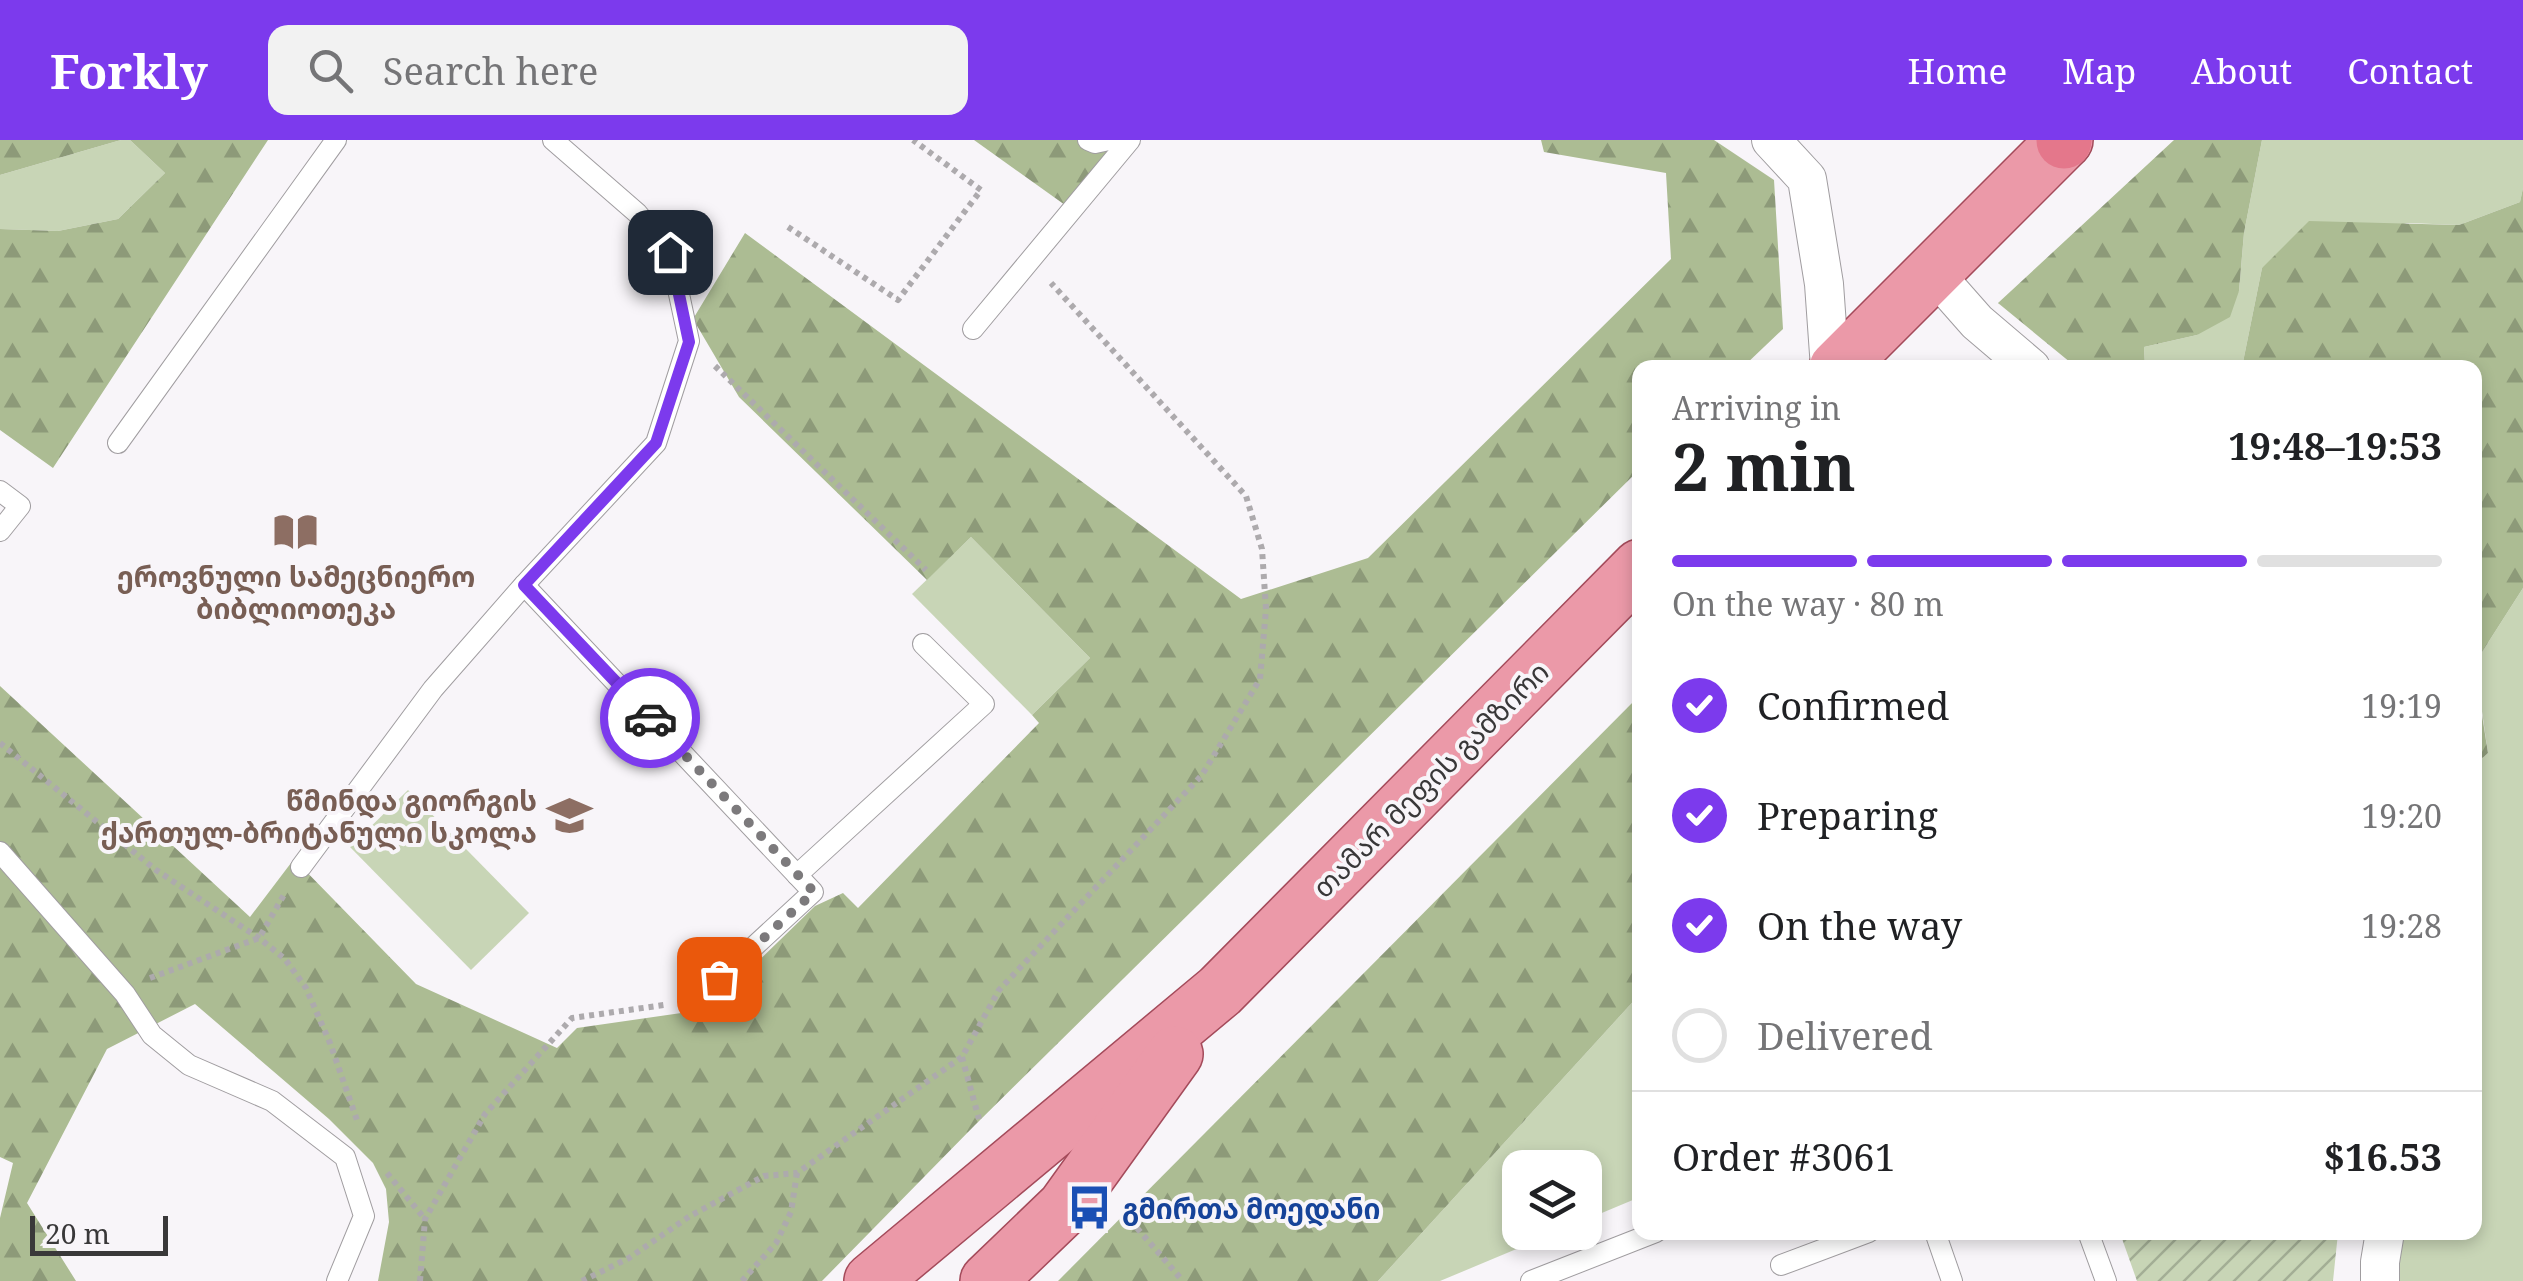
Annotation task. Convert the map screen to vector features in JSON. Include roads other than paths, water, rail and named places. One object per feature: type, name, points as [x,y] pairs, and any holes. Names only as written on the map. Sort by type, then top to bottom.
[{"type":"main road","points":[[1841,360],[2064,140]]},
{"type":"main road","name":"თამარ მეფის გამზირი","points":[[1018,1159],[1220,991],[1632,574]]},
{"type":"main road","name":"თამარ მეფის გამზირი","points":[[988,1281],[1065,1207],[1220,991]]},
{"type":"main road","points":[[872,1281],[1018,1159]]},
{"type":"main road","points":[[912,1281],[1018,1159]]},
{"type":"street","points":[[1771,140],[1807,178],[1832,360]]},
{"type":"street","points":[[1932,272],[1977,322],[2022,360]]},
{"type":"street","points":[[2380,1281],[2384,1240]]},
{"type":"lane","points":[[118,444],[336,140]]},
{"type":"lane","points":[[301,866],[433,689],[656,443],[689,342],[670,252],[637,213],[553,140]]},
{"type":"lane","points":[[1088,140],[1109,140]]},
{"type":"lane","points":[[973,328],[1130,140]]},
{"type":"lane","points":[[0,492],[20,506],[0,532]]},
{"type":"lane","points":[[524,585],[814,892],[695,1000]]},
{"type":"lane","points":[[798,875],[984,704],[923,644]]},
{"type":"lane","points":[[0,852],[124,994],[152,1035],[189,1065],[272,1101],[345,1157],[364,1216],[337,1281]]},
{"type":"lane","points":[[1531,1281],[1636,1240]]},
{"type":"lane","points":[[1780,1266],[1848,1240]]},
{"type":"lane","points":[[1938,1240],[1952,1281]]},
{"type":"lane","points":[[2091,1240],[2106,1281]]},
{"type":"place","name":"ეროვნული სამეცნიერო ბიბლიოთეკა","points":[[296,531]]},
{"type":"place","name":"წმინდა გიორგის ქართულ-ბრიტანული სკოლა","points":[[570,816]]},
{"type":"place","name":"გმირთა მოედანი","points":[[1089,1208]]}]
